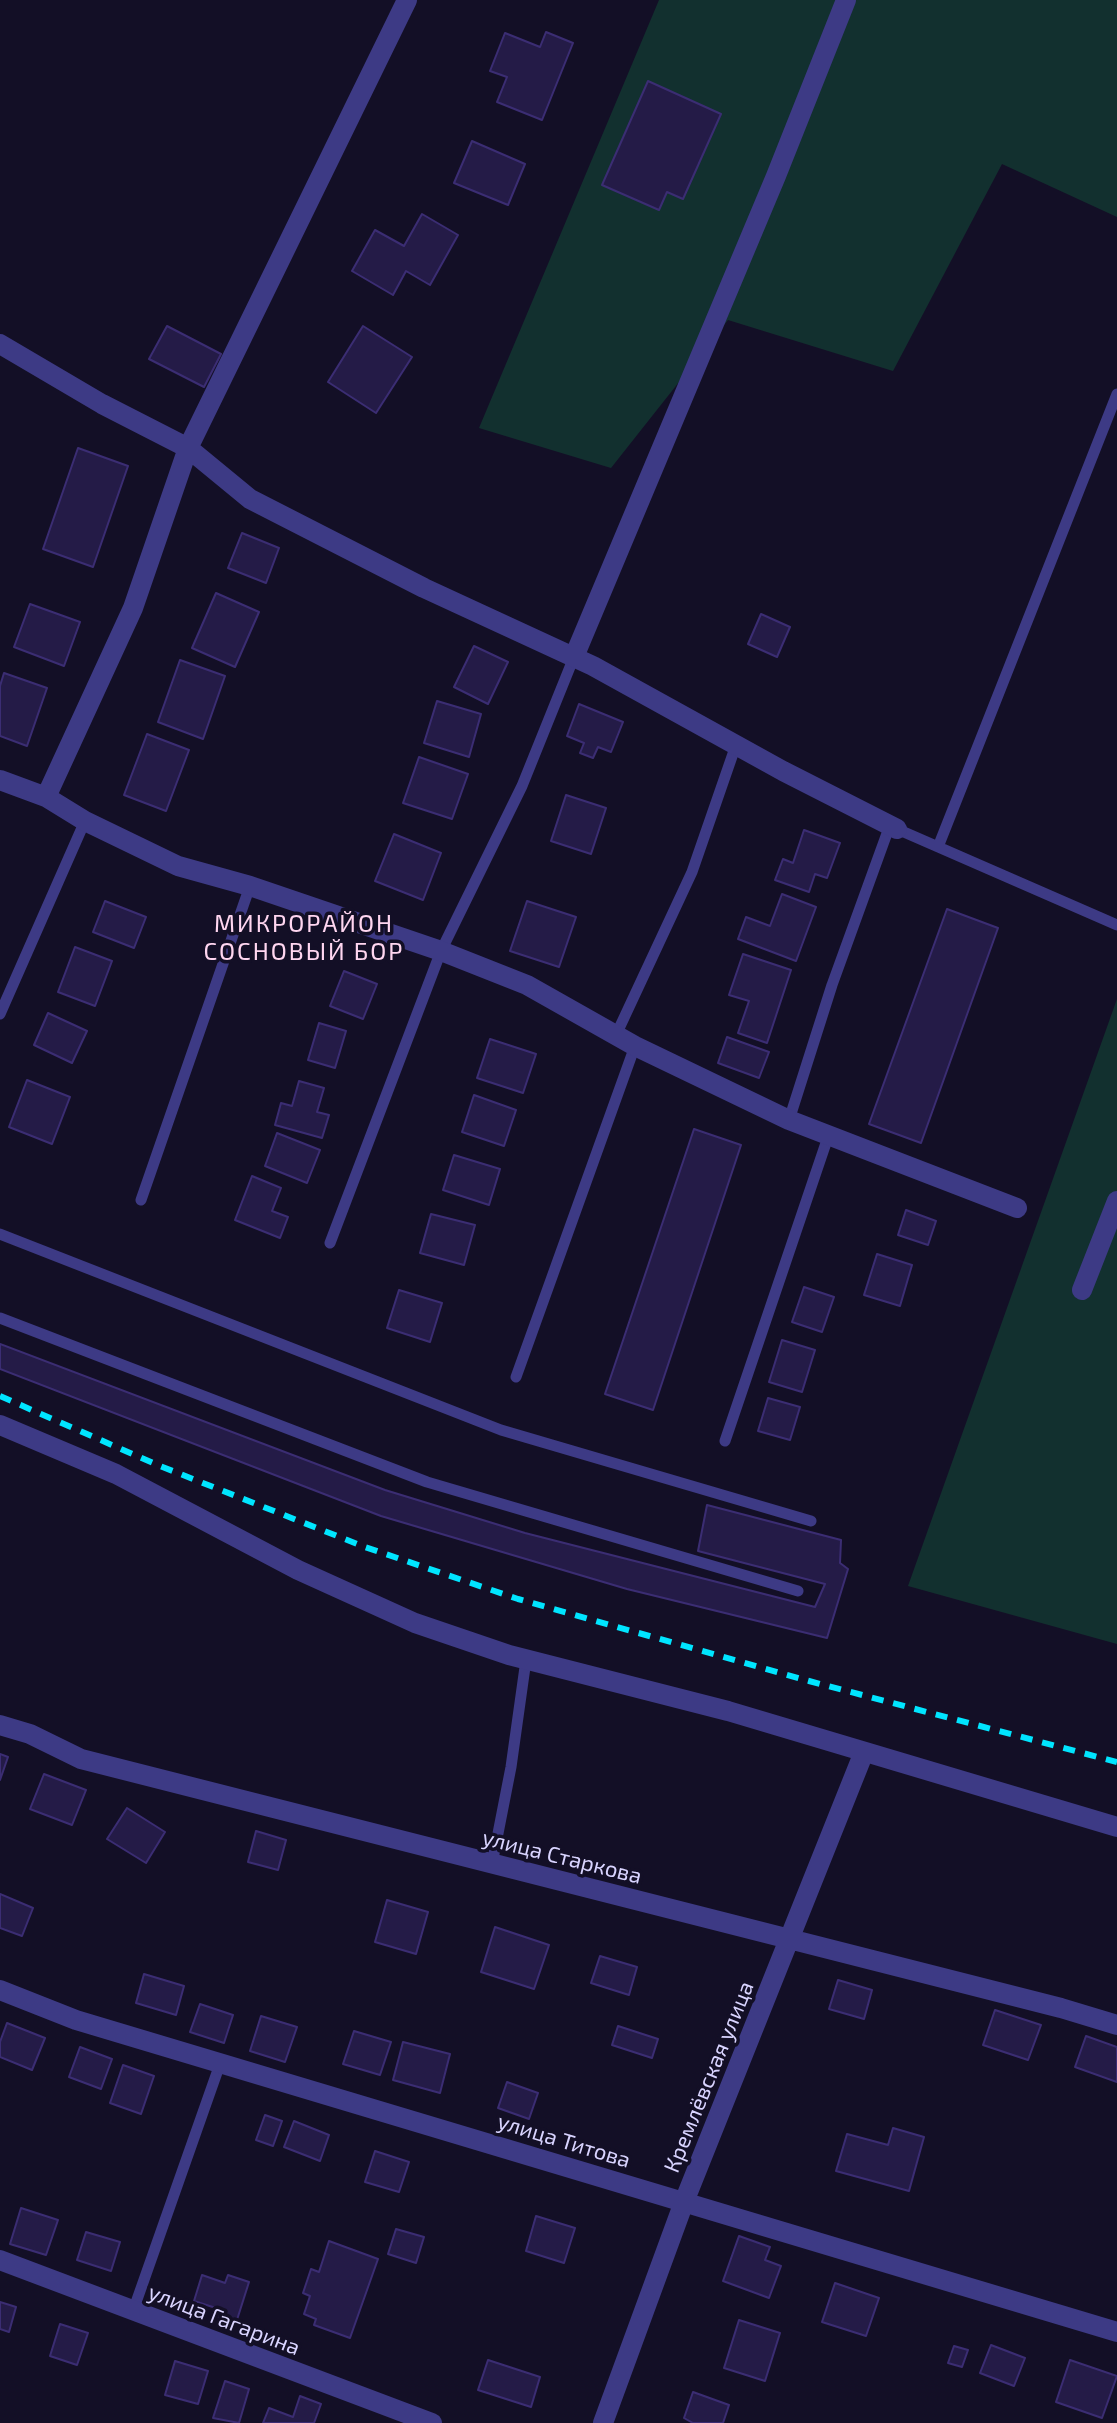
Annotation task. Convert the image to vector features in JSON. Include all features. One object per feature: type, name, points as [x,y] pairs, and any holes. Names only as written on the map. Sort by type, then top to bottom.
[{"type":"street","points":[[46,797],[133,608],[188,448],[407,0]]},
{"type":"street","points":[[574,657],[770,191],[846,0]]},
{"type":"street","points":[[0,344],[102,404],[188,448],[250,499],[361,557],[574,657],[894,827]]},
{"type":"street","points":[[0,780],[46,797],[85,821],[178,866],[250,886],[441,951],[527,985],[635,1046],[789,1120],[1017,1208]]},
{"type":"street","points":[[1082,1290],[1117,1201]]},
{"type":"street","points":[[0,1425],[116,1474],[298,1570],[415,1623],[526,1660],[728,1711],[1117,1827]]},
{"type":"street","name":"улица Старкова","points":[[0,1725],[30,1734],[81,1759],[1061,2008],[1117,2025]]},
{"type":"street","name":"Кремлёвская улица","points":[[603,2423],[684,2202],[864,1752]]},
{"type":"street","name":"улица Титова","points":[[0,1990],[76,2020],[1117,2332]]},
{"type":"street","name":"улица Гагарина","points":[[0,2260],[432,2423]]},
{"type":"lane","points":[[938,847],[1117,394]]},
{"type":"lane","points":[[330,1243],[441,951],[522,786],[574,657]]},
{"type":"lane","points":[[616,1035],[692,872],[736,745]]},
{"type":"lane","points":[[0,1014],[85,821]]},
{"type":"lane","points":[[789,1120],[832,985],[894,827],[1117,925]]},
{"type":"lane","points":[[141,1200],[250,886]]},
{"type":"lane","points":[[516,1377],[635,1046]]},
{"type":"lane","points":[[725,1441],[828,1137]]},
{"type":"lane","points":[[0,1234],[501,1430],[811,1521]]},
{"type":"lane","points":[[0,1318],[427,1482],[798,1591]]},
{"type":"lane","points":[[492,1864],[511,1767],[526,1660]]},
{"type":"lane","points":[[133,2311],[220,2064]]},
{"type":"green space","points":[[659,0],[1117,0],[1117,217],[1002,164],[893,371],[728,320],[611,468],[479,428]]},
{"type":"green space","points":[[1117,999],[1117,1644],[908,1586]]},
{"type":"building","points":[[546,32],[573,43],[542,120],[497,102],[507,77],[490,71],[505,33],[540,47]]},
{"type":"building","points":[[648,81],[721,114],[683,199],[667,192],[659,210],[602,185]]},
{"type":"building","points":[[472,141],[525,164],[508,205],[454,183]]},
{"type":"building","points":[[422,214],[458,235],[430,285],[406,271],[393,295],[352,271],[375,230],[404,246]]},
{"type":"building","points":[[167,326],[221,354],[204,387],[149,359]]},
{"type":"building","points":[[363,326],[412,357],[376,413],[328,382]]},
{"type":"building","points":[[78,448],[128,466],[93,567],[43,549]]},
{"type":"building","points":[[242,533],[279,548],[266,583],[228,568]]},
{"type":"building","points":[[216,593],[259,612],[235,667],[192,648]]},
{"type":"building","points":[[30,604],[80,622],[64,666],[14,647]]},
{"type":"building","points":[[761,614],[790,627],[777,657],[748,644]]},
{"type":"building","points":[[474,646],[508,662],[488,704],[454,687]]},
{"type":"building","points":[[180,660],[225,676],[203,739],[158,722]]},
{"type":"building","points":[[4,673],[47,688],[27,746],[0,736],[0,686]]},
{"type":"building","points":[[437,701],[481,714],[469,757],[424,743]]},
{"type":"building","points":[[579,704],[623,722],[611,752],[598,747],[593,758],[580,753],[584,743],[567,736]]},
{"type":"building","points":[[147,734],[189,750],[166,811],[124,795]]},
{"type":"building","points":[[419,757],[468,774],[452,819],[403,803]]},
{"type":"building","points":[[566,795],[606,808],[591,854],[551,841]]},
{"type":"building","points":[[804,830],[840,843],[827,878],[815,874],[809,892],[775,880],[783,859],[793,863]]},
{"type":"building","points":[[394,834],[441,853],[423,900],[375,881]]},
{"type":"building","points":[[782,894],[816,907],[796,961],[738,939],[746,917],[770,926]]},
{"type":"building","points":[[105,901],[146,917],[134,948],[93,932]]},
{"type":"building","points":[[527,901],[576,917],[559,967],[510,951]]},
{"type":"building","points":[[947,909],[998,928],[921,1143],[869,1124]]},
{"type":"building","points":[[75,947],[112,961],[95,1006],[58,992]]},
{"type":"building","points":[[743,954],[791,970],[767,1043],[738,1033],[749,1001],[729,995]]},
{"type":"building","points":[[344,971],[377,984],[363,1019],[330,1006]]},
{"type":"building","points":[[48,1013],[87,1031],[72,1063],[34,1045]]},
{"type":"building","points":[[319,1023],[346,1031],[335,1068],[308,1060]]},
{"type":"building","points":[[727,1037],[769,1052],[759,1078],[718,1063]]},
{"type":"building","points":[[490,1039],[536,1054],[523,1093],[477,1078]]},
{"type":"building","points":[[27,1080],[70,1097],[52,1144],[9,1127]]},
{"type":"building","points":[[299,1081],[324,1088],[317,1112],[329,1115],[322,1138],[275,1125],[281,1103],[292,1106]]},
{"type":"building","points":[[474,1095],[516,1110],[504,1146],[462,1132]]},
{"type":"building","points":[[694,1129],[741,1145],[653,1410],[605,1394]]},
{"type":"building","points":[[277,1133],[320,1150],[307,1183],[265,1166]]},
{"type":"building","points":[[454,1155],[500,1169],[489,1205],[443,1190]]},
{"type":"building","points":[[252,1176],[281,1188],[272,1211],[288,1217],[280,1238],[235,1220]]},
{"type":"building","points":[[906,1210],[936,1221],[928,1245],[898,1235]]},
{"type":"building","points":[[431,1214],[475,1225],[464,1265],[420,1253]]},
{"type":"building","points":[[877,1254],[912,1265],[900,1306],[864,1295]]},
{"type":"building","points":[[804,1287],[834,1297],[822,1332],[792,1322]]},
{"type":"building","points":[[399,1290],[442,1303],[430,1342],[387,1328]]},
{"type":"building","points":[[782,1340],[815,1350],[802,1392],[769,1382]]},
{"type":"building","points":[[0,1344],[385,1490],[525,1533],[815,1607],[825,1584],[698,1551],[707,1505],[841,1540],[840,1563],[848,1569],[827,1638],[627,1589],[381,1516],[0,1369]]},
{"type":"building","points":[[768,1398],[800,1407],[790,1440],[758,1431]]},
{"type":"building","points":[[0,1754],[8,1757],[0,1780]]},
{"type":"building","points":[[44,1774],[86,1790],[72,1825],[30,1809]]},
{"type":"building","points":[[127,1808],[165,1832],[146,1863],[107,1839]]},
{"type":"building","points":[[256,1831],[286,1840],[278,1870],[248,1862]]},
{"type":"building","points":[[0,1894],[33,1908],[22,1936],[0,1928]]},
{"type":"building","points":[[387,1900],[428,1912],[416,1954],[375,1942]]},
{"type":"building","points":[[495,1927],[549,1945],[534,1989],[481,1972]]},
{"type":"building","points":[[600,1956],[637,1967],[629,1995],[591,1983]]},
{"type":"building","points":[[144,1974],[184,1986],[176,2015],[136,2003]]},
{"type":"building","points":[[838,1980],[872,1990],[864,2019],[829,2009]]},
{"type":"building","points":[[200,2004],[233,2015],[224,2043],[190,2032]]},
{"type":"building","points":[[995,2010],[1041,2025],[1028,2060],[983,2045]]},
{"type":"building","points":[[261,2016],[297,2027],[285,2062],[250,2051]]},
{"type":"building","points":[[7,2023],[45,2038],[32,2070],[0,2057],[0,2042]]},
{"type":"building","points":[[618,2026],[658,2039],[652,2058],[612,2045]]},
{"type":"building","points":[[354,2031],[391,2042],[380,2075],[343,2064]]},
{"type":"building","points":[[1086,2036],[1117,2047],[1117,2082],[1075,2067]]},
{"type":"building","points":[[403,2042],[450,2054],[440,2093],[393,2080]]},
{"type":"building","points":[[80,2047],[112,2059],[101,2089],[69,2077]]},
{"type":"building","points":[[123,2065],[154,2076],[141,2114],[110,2103]]},
{"type":"building","points":[[507,2082],[538,2093],[529,2119],[498,2108]]},
{"type":"building","points":[[265,2115],[282,2121],[273,2146],[256,2140]]},
{"type":"building","points":[[294,2121],[329,2135],[320,2161],[284,2147]]},
{"type":"building","points":[[893,2128],[924,2137],[909,2191],[836,2171],[847,2134],[888,2145]]},
{"type":"building","points":[[375,2151],[409,2162],[399,2192],[365,2182]]},
{"type":"building","points":[[21,2208],[58,2220],[46,2255],[10,2244]]},
{"type":"building","points":[[536,2216],[575,2228],[564,2263],[526,2251]]},
{"type":"building","points":[[396,2229],[424,2237],[416,2263],[388,2254]]},
{"type":"building","points":[[86,2232],[120,2242],[111,2271],[77,2260]]},
{"type":"building","points":[[739,2236],[770,2247],[765,2260],[781,2266],[769,2298],[723,2281]]},
{"type":"building","points":[[329,2241],[378,2259],[350,2338],[314,2325],[316,2319],[304,2314],[310,2296],[303,2293],[311,2269],[319,2272]]},
{"type":"building","points":[[202,2275],[225,2283],[228,2275],[249,2282],[236,2323],[217,2317],[219,2309],[194,2301]]},
{"type":"building","points":[[835,2283],[879,2298],[866,2336],[822,2322]]},
{"type":"building","points":[[0,2302],[16,2307],[9,2332],[0,2329]]},
{"type":"building","points":[[739,2320],[780,2333],[765,2381],[724,2368]]},
{"type":"building","points":[[60,2324],[88,2333],[77,2365],[50,2356]]},
{"type":"building","points":[[991,2345],[1025,2358],[1014,2386],[980,2373]]},
{"type":"building","points":[[954,2346],[968,2350],[962,2367],[948,2363]]},
{"type":"building","points":[[488,2360],[540,2377],[531,2407],[478,2390]]},
{"type":"building","points":[[1070,2360],[1117,2376],[1102,2418],[1056,2402]]},
{"type":"building","points":[[175,2361],[208,2371],[198,2404],[165,2395]]},
{"type":"building","points":[[225,2381],[249,2389],[239,2423],[213,2418]]},
{"type":"building","points":[[693,2392],[729,2405],[723,2423],[693,2423],[684,2418]]},
{"type":"building","points":[[300,2396],[321,2404],[314,2423],[263,2423],[269,2408],[293,2417]]},
{"type":"railway","points":[[0,1396],[160,1466],[365,1547],[518,1599],[809,1681],[1117,1762]]},
{"type":"district","name":"МИКРОРАЙОН СОСНОВЫЙ БОР","points":[[304,938]]}]
